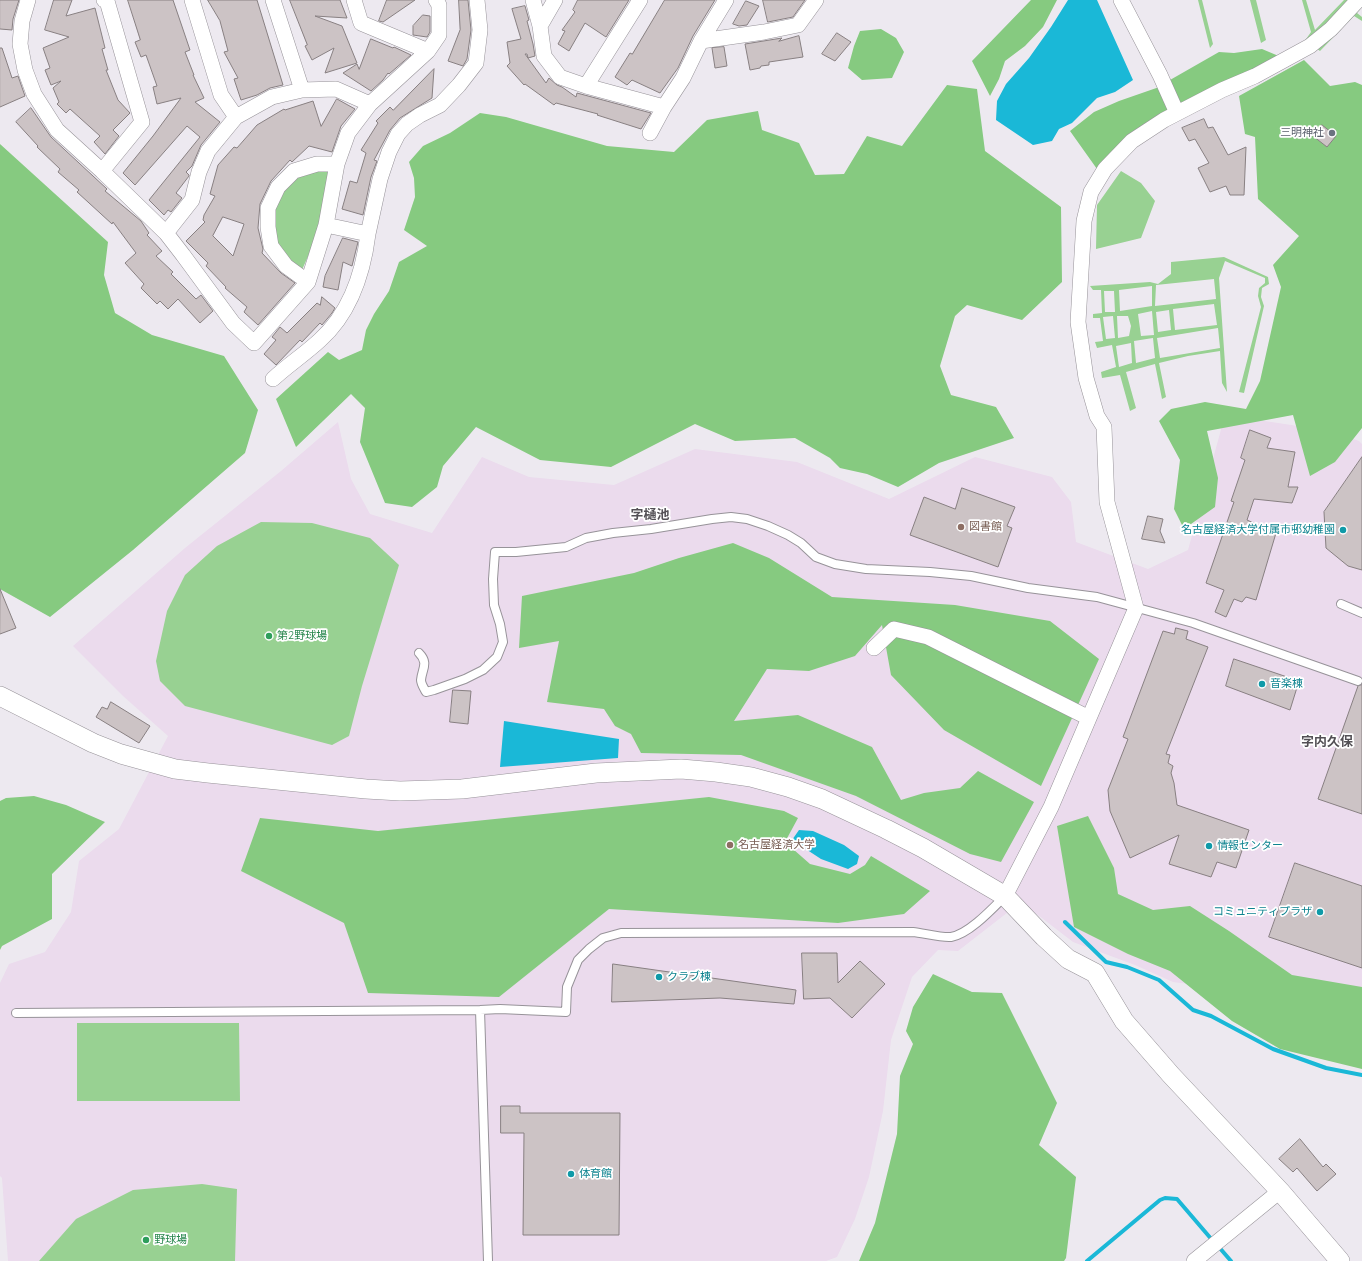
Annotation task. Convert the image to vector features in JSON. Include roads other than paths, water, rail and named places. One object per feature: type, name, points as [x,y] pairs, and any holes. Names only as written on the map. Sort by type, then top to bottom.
[{"type":"street","points":[[28,0],[22,21],[20,44],[25,70],[34,94],[57,130],[166,233],[233,323],[254,343],[308,282],[326,225],[337,164],[348,133],[370,104],[428,51],[439,35],[439,5],[436,0]]},
{"type":"street","points":[[102,171],[142,122],[107,1],[104,0]]},
{"type":"street","points":[[192,0],[221,95],[236,117]]},
{"type":"street","points":[[273,0],[302,90]]},
{"type":"street","points":[[354,0],[361,23],[428,51]]},
{"type":"street","points":[[273,379],[320,340],[334,326],[346,309],[354,292],[366,254],[368,234],[384,164],[398,134],[407,124],[440,105],[459,85],[476,63],[480,30],[477,0]]},
{"type":"street","points":[[533,0],[540,26],[544,56],[560,77],[586,86],[664,107]]},
{"type":"street","points":[[540,26],[555,0]]},
{"type":"street","points":[[586,86],[640,0]]},
{"type":"street","points":[[650,133],[682,78],[701,41],[726,0]]},
{"type":"street","points":[[701,41],[764,32],[798,25],[816,0]]},
{"type":"street","points":[[1121,0],[1160,75],[1177,113]]},
{"type":"street","points":[[1005,896],[1051,807],[1136,608],[1107,502],[1104,427],[1097,416],[1086,378],[1078,322],[1084,221],[1091,192],[1105,169],[1132,141],[1177,113],[1222,90],[1255,76],[1310,46],[1331,29],[1358,0]]},
{"type":"street","points":[[166,233],[192,200],[199,172],[208,151],[236,117],[272,97],[302,90],[336,90],[370,104]]},
{"type":"street","points":[[308,282],[286,266],[271,246],[268,227],[268,208],[278,187],[294,171],[317,164],[337,164]]},
{"type":"street","points":[[326,225],[368,234]]},
{"type":"street","points":[[874,648],[894,629],[928,637],[1089,718]]},
{"type":"street","points":[[0,696],[93,743],[121,754],[175,769],[208,774],[366,790],[400,791],[462,790],[596,773],[681,769],[751,778],[788,787],[822,799],[852,812],[923,848],[1005,896],[1068,960],[1095,973],[1124,1021],[1171,1076],[1280,1190],[1340,1261]]},
{"type":"street","points":[[1194,1261],[1280,1190]]},
{"type":"lane","points":[[419,653],[423,658],[424,666],[421,682],[426,692],[465,679],[483,670],[497,657],[503,642],[500,624],[494,605],[493,579],[495,552],[516,552],[566,547],[586,538],[613,533],[731,517],[747,519],[768,526],[800,543],[816,557],[835,564],[866,569],[930,572],[971,576],[1028,588],[1097,597],[1193,623],[1358,680]]},
{"type":"lane","points":[[1341,604],[1362,613]]},
{"type":"lane","points":[[16,1013],[500,1009],[566,1012],[567,986],[578,960],[603,938],[621,933],[913,932],[950,937],[966,932],[1005,896]]},
{"type":"lane","points":[[480,1010],[488,1261]]},
{"type":"water","points":[[1068,0],[1097,0],[1133,80],[1115,92],[1097,98],[1072,123],[1059,129],[1052,141],[1033,145],[996,120],[997,101],[1006,84],[1029,58]]},
{"type":"water","points":[[504,721],[619,739],[618,758],[500,767]]},
{"type":"water","points":[[799,830],[813,831],[844,845],[859,856],[857,864],[848,869],[821,859],[792,840]]},
{"type":"waterway","points":[[1065,922],[1106,962],[1127,967],[1159,980],[1193,1010],[1211,1016],[1273,1049],[1326,1068],[1362,1075]]},
{"type":"waterway","points":[[1087,1261],[1160,1200],[1165,1198],[1177,1199],[1213,1241]]},
{"type":"waterway","points":[[1218,1246],[1231,1261]]},
{"type":"place","name":"三明神社","points":[[1332,133]]},
{"type":"place","name":"図書館","points":[[961,527]]},
{"type":"place","name":"名古屋経済大学付属市邨幼稚園","points":[[1343,530]]},
{"type":"place","name":"第2野球場","points":[[269,636]]},
{"type":"place","name":"音楽棟","points":[[1262,684]]},
{"type":"place","name":"名古屋経済大学","points":[[730,845]]},
{"type":"place","name":"情報センター","points":[[1209,846]]},
{"type":"place","name":"コミュニティプラザ","points":[[1320,912]]},
{"type":"place","name":"クラブ棟","points":[[659,977]]},
{"type":"place","name":"体育館","points":[[571,1174]]},
{"type":"place","name":"野球場","points":[[146,1240]]},
{"type":"district","name":"字樋池","points":[[650,515]]},
{"type":"district","name":"字内久保","points":[[1327,742]]}]
